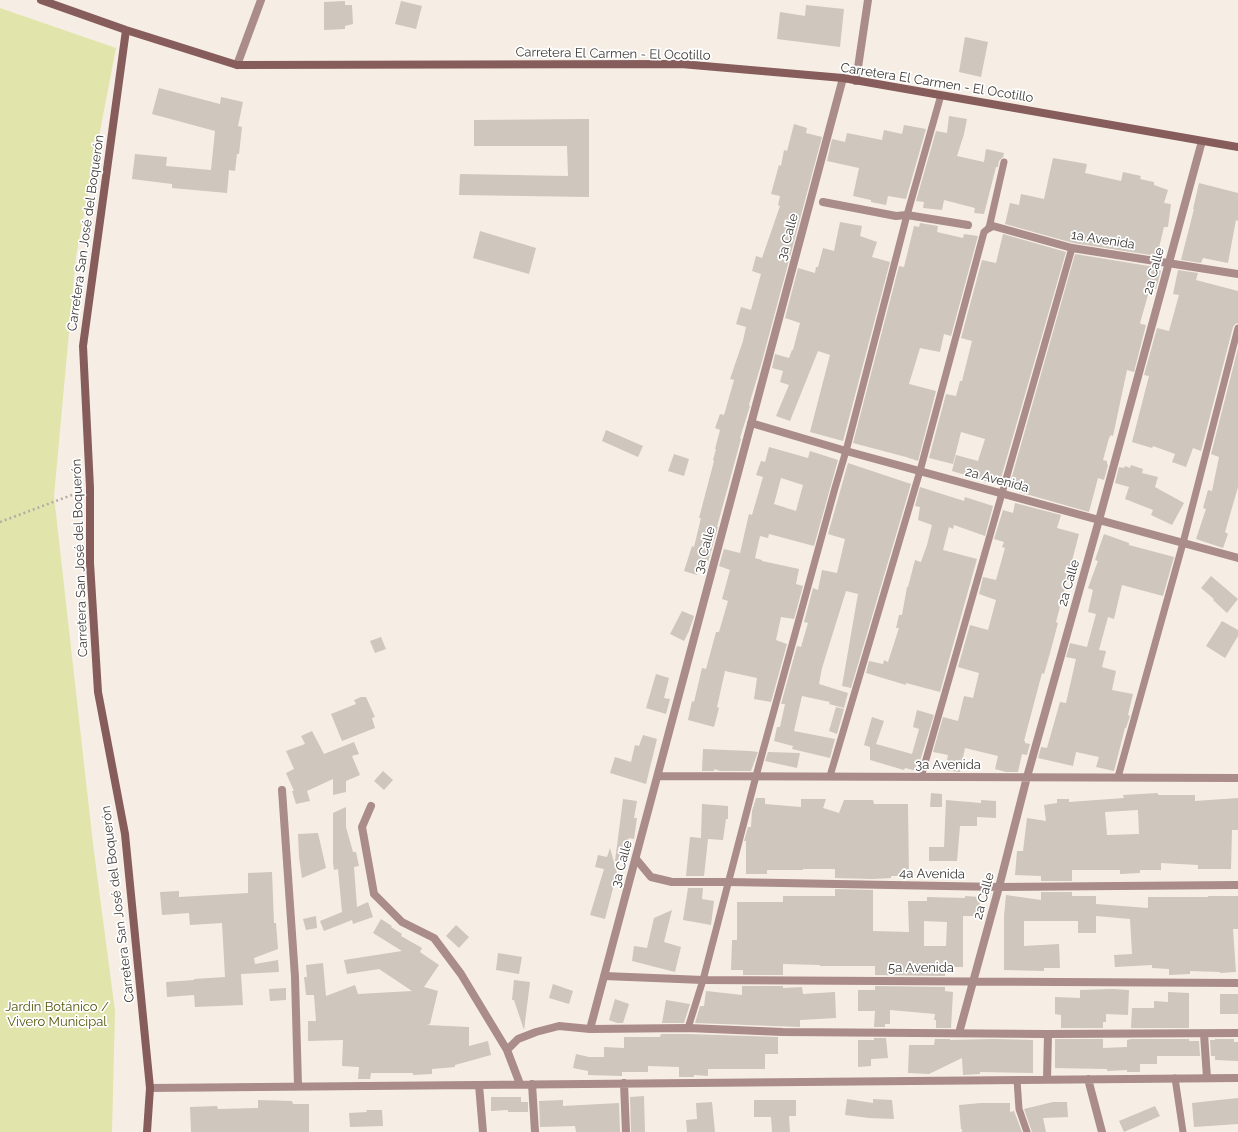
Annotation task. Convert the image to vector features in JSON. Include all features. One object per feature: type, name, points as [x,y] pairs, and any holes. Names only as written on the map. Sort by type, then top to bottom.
[{"type":"main road","name":"Carretera El Carmen - El Ocotillo","points":[[41,0],[126,30],[236,65],[681,64],[842,78],[1238,146]]},
{"type":"main road","name":"Carretera San José del Boquerón","points":[[126,30],[83,346],[90,488],[90,563],[98,692],[125,834],[150,1088],[148,1132]]},
{"type":"street","points":[[236,65],[261,0]]},
{"type":"street","points":[[856,81],[868,0]]},
{"type":"street","name":"3a Calle","points":[[590,1028],[842,78]]},
{"type":"street","name":"2a Calle","points":[[960,1033],[1027,777],[1099,520],[1202,141]]},
{"type":"street","points":[[823,202],[896,216],[907,215],[968,225]]},
{"type":"street","name":"1a Avenida","points":[[989,228],[993,226],[1072,248],[1238,274]]},
{"type":"street","name":"2a Avenida","points":[[751,423],[846,451],[1238,558]]},
{"type":"street","name":"3a Avenida","points":[[658,776],[1238,778]]},
{"type":"street","points":[[282,790],[296,978],[298,1086]]},
{"type":"street","points":[[371,806],[362,827],[374,894],[402,922],[434,938],[461,974],[507,1050],[520,1084]]},
{"type":"street","name":"4a Avenida","points":[[636,859],[651,877],[672,882],[999,887],[1238,885]]},
{"type":"street","name":"5a Avenida","points":[[604,976],[703,980],[1238,983]]},
{"type":"street","points":[[507,1050],[518,1039],[536,1032],[559,1026],[590,1028],[688,1028],[783,1032],[1238,1034]]},
{"type":"street","points":[[1046,1079],[1048,1034]]},
{"type":"street","points":[[1204,1034],[1207,1078]]},
{"type":"street","points":[[150,1088],[1238,1078]]},
{"type":"street","points":[[1088,1079],[1102,1132]]},
{"type":"street","points":[[624,1083],[626,1132]]},
{"type":"street","points":[[480,1084],[483,1132]]},
{"type":"street","points":[[532,1084],[535,1132]]},
{"type":"lane","points":[[688,1028],[703,980],[756,776],[846,451],[907,215],[941,95]]},
{"type":"lane","points":[[830,776],[920,471],[984,232],[989,228],[1004,162]]},
{"type":"lane","points":[[921,777],[1072,248]]},
{"type":"lane","points":[[1118,778],[1183,543],[1238,328]]},
{"type":"lane","points":[[1175,1078],[1183,1132]]},
{"type":"lane","points":[[1017,1080],[1019,1109],[1027,1132]]},
{"type":"path","points":[[0,522],[90,488]]},
{"type":"green space","name":"Jardín Botánico / Vivero Municipal","points":[[0,8],[116,48],[76,256],[54,496],[93,844],[115,1011],[112,1132],[0,1132]]},
{"type":"building","points":[[345,1],[345,5],[352,5],[353,24],[345,26],[345,29],[324,30],[324,2]]},
{"type":"building","points":[[401,1],[422,6],[416,29],[395,24]]},
{"type":"building","points":[[806,5],[844,9],[840,47],[777,39],[780,12],[805,16]]},
{"type":"building","points":[[965,37],[988,42],[981,77],[959,72]]},
{"type":"building","points":[[159,88],[220,104],[221,97],[243,102],[238,126],[242,127],[239,154],[237,154],[235,171],[229,170],[227,193],[172,188],[172,184],[132,179],[135,154],[167,157],[166,166],[211,170],[215,131],[152,114]]},
{"type":"building","points":[[949,116],[967,119],[957,156],[984,162],[986,149],[1004,153],[1003,157],[999,161],[998,167],[996,167],[984,214],[974,213],[975,208],[944,200],[942,210],[923,208],[924,202],[916,201],[936,131],[947,133]]},
{"type":"building","points":[[589,119],[589,197],[459,195],[460,174],[568,176],[567,146],[474,146],[474,120]]},
{"type":"building","points":[[794,124],[807,128],[806,133],[822,137],[749,405],[750,406],[740,438],[741,439],[718,527],[708,562],[702,560],[697,575],[684,571],[692,546],[694,547],[701,518],[699,518],[714,461],[715,449],[720,430],[715,428],[720,414],[724,415],[734,380],[730,379],[743,341],[746,327],[736,324],[741,307],[751,310],[761,274],[752,271],[756,256],[762,258],[780,206],[778,205],[780,196],[771,194],[779,165],[781,166],[784,150],[787,151]]},
{"type":"building","points":[[904,125],[926,129],[906,199],[888,196],[886,205],[853,196],[859,168],[827,161],[832,139],[845,142],[847,133],[882,140],[884,130],[902,134]]},
{"type":"building","points":[[1053,158],[1087,164],[1085,173],[1121,181],[1123,172],[1141,176],[1140,179],[1154,182],[1154,185],[1168,190],[1164,203],[1171,204],[1168,227],[1164,227],[1157,256],[1073,243],[1005,224],[1010,203],[1019,205],[1021,194],[1044,199]]},
{"type":"building","points":[[1199,183],[1238,193],[1238,221],[1236,220],[1228,263],[1203,258],[1201,263],[1181,260]]},
{"type":"building","points":[[840,222],[862,226],[860,236],[877,242],[872,257],[890,262],[843,441],[810,432],[830,355],[818,351],[790,421],[776,416],[789,385],[780,382],[783,371],[772,368],[775,354],[789,358],[793,350],[800,323],[785,318],[798,268],[815,273],[823,248],[834,251]]},
{"type":"building","points":[[920,223],[938,226],[937,232],[963,238],[964,234],[978,236],[951,336],[944,334],[940,352],[920,348],[909,384],[936,391],[918,461],[853,443],[899,266],[904,267],[914,226],[919,227]]},
{"type":"building","points":[[480,231],[536,248],[529,274],[473,258]]},
{"type":"building","points":[[1003,234],[1066,252],[999,485],[952,471],[956,455],[978,461],[985,439],[961,432],[953,464],[929,458],[946,394],[956,396],[960,381],[962,381],[972,341],[961,338],[982,260],[996,263]]},
{"type":"building","points":[[1075,254],[1155,267],[1154,269],[1161,271],[1156,289],[1150,288],[1140,323],[1146,325],[1134,372],[1127,370],[1113,436],[1111,435],[1109,438],[1103,460],[1107,461],[1108,465],[1104,480],[1098,478],[1089,512],[1019,492],[1019,490],[1009,487]]},
{"type":"building","points":[[1178,270],[1198,273],[1196,280],[1238,291],[1238,323],[1233,327],[1201,451],[1193,448],[1186,467],[1172,462],[1175,454],[1153,446],[1152,448],[1132,442],[1149,376],[1144,375],[1157,328],[1169,331],[1179,295],[1173,294]]},
{"type":"building","points":[[1238,348],[1238,487],[1225,532],[1228,534],[1223,548],[1196,539],[1206,509],[1203,508],[1208,490],[1212,491],[1219,457],[1211,454]]},
{"type":"building","points":[[606,430],[643,446],[638,457],[602,441]]},
{"type":"building","points":[[769,447],[808,458],[810,451],[838,460],[814,546],[769,534],[768,538],[760,536],[755,558],[762,561],[799,569],[796,584],[803,586],[794,619],[781,617],[776,640],[787,644],[771,702],[754,699],[757,678],[725,671],[717,707],[719,708],[714,727],[688,720],[702,668],[706,669],[716,632],[719,632],[728,601],[722,599],[730,570],[719,566],[724,549],[740,553],[749,514],[752,515],[763,477],[756,475],[761,461],[765,462]],"holes":[[[781,478],[803,485],[796,511],[774,504]]]},
{"type":"building","points":[[674,454],[689,459],[684,476],[668,471]]},
{"type":"building","points":[[848,463],[911,484],[851,688],[842,686],[858,594],[846,591],[822,668],[819,684],[848,693],[844,708],[829,704],[830,702],[802,696],[794,731],[835,739],[830,758],[792,749],[793,746],[774,741],[777,727],[780,727],[785,704],[781,704],[797,646],[801,647],[808,623],[804,622],[813,588],[818,590],[822,570],[837,573],[845,539],[828,534]]},
{"type":"building","points":[[1131,465],[1143,469],[1142,473],[1158,477],[1155,487],[1184,503],[1172,525],[1151,515],[1153,510],[1125,499],[1129,487],[1115,483],[1119,467],[1124,468],[1125,466],[1130,468]]},
{"type":"building","points":[[920,487],[964,501],[965,497],[993,506],[985,536],[954,525],[953,529],[949,527],[943,550],[977,559],[940,692],[906,683],[906,685],[866,673],[869,661],[883,664],[884,660],[888,662],[899,628],[896,628],[899,615],[902,615],[907,587],[915,560],[921,562],[927,545],[932,525],[918,520],[920,507],[915,506]]},
{"type":"building","points":[[1015,503],[1061,515],[1057,528],[1079,534],[1056,622],[1058,623],[1044,674],[1042,673],[1024,741],[1025,743],[1030,744],[1027,755],[1022,754],[1018,772],[1006,772],[995,769],[998,756],[965,748],[960,772],[945,770],[948,755],[933,752],[943,717],[958,721],[964,696],[973,698],[979,673],[958,667],[970,625],[988,630],[996,600],[979,594],[983,577],[996,580],[1005,548],[1002,547],[1004,542],[994,539],[1003,510],[1013,513]]},
{"type":"building","points":[[1104,534],[1129,543],[1129,545],[1174,557],[1163,596],[1122,585],[1114,619],[1108,617],[1099,650],[1106,651],[1102,667],[1116,671],[1112,690],[1133,694],[1128,715],[1130,716],[1125,728],[1114,771],[1096,767],[1099,757],[1076,752],[1073,766],[1038,758],[1041,747],[1047,748],[1060,702],[1066,703],[1076,659],[1066,657],[1070,643],[1087,647],[1096,614],[1088,612],[1093,590],[1088,588],[1098,561],[1095,560]]},
{"type":"building","points":[[1211,576],[1238,599],[1227,613],[1201,588]]},
{"type":"building","points":[[682,611],[694,616],[684,641],[670,634]]},
{"type":"building","points":[[1222,621],[1238,630],[1238,636],[1225,658],[1206,646]]},
{"type":"building","points":[[381,637],[386,649],[375,653],[370,641]]},
{"type":"building","points":[[656,674],[669,678],[664,698],[670,699],[666,714],[646,708]]},
{"type":"building","points":[[361,697],[366,697],[375,717],[372,718],[375,728],[342,741],[331,714],[356,704],[354,700]]},
{"type":"building","points":[[836,707],[844,709],[837,734],[829,731]]},
{"type":"building","points":[[917,710],[934,715],[917,771],[905,768],[904,770],[870,760],[870,747],[864,745],[872,717],[884,721],[876,744],[912,754],[919,729],[913,727]]},
{"type":"building","points":[[312,731],[324,754],[354,742],[359,754],[352,756],[360,775],[346,781],[346,792],[333,795],[333,779],[307,791],[310,801],[296,804],[292,791],[294,791],[286,773],[294,769],[286,751],[305,744],[301,736]]},
{"type":"building","points":[[643,735],[657,739],[646,784],[610,773],[615,757],[631,762],[635,745],[639,746]]},
{"type":"building","points":[[703,749],[758,752],[751,771],[720,771],[714,769],[714,771],[702,771]]},
{"type":"building","points":[[768,752],[800,753],[797,768],[765,761]]},
{"type":"building","points":[[383,771],[393,780],[384,790],[374,781]]},
{"type":"building","points":[[931,793],[942,794],[942,807],[930,807]]},
{"type":"building","points":[[1158,793],[1158,795],[1195,795],[1195,801],[1238,798],[1238,830],[1232,830],[1231,869],[1198,869],[1198,865],[1161,863],[1161,870],[1140,870],[1140,873],[1120,874],[1120,870],[1072,870],[1072,881],[1041,881],[1041,876],[1015,875],[1017,851],[1023,851],[1027,818],[1046,821],[1044,805],[1057,803],[1057,799],[1069,799],[1069,802],[1124,798],[1123,795]],"holes":[[[1138,810],[1139,834],[1107,835],[1105,812]]]},
{"type":"building","points":[[756,798],[765,798],[765,804],[801,807],[801,799],[826,799],[823,808],[839,813],[844,800],[873,800],[874,804],[908,804],[909,876],[891,876],[891,878],[873,879],[835,878],[835,869],[767,870],[767,874],[746,874],[746,841],[744,841],[748,827],[751,827],[752,811]]},
{"type":"building","points":[[623,799],[637,801],[634,818],[637,818],[634,839],[629,838],[624,862],[615,861]]},
{"type":"building","points":[[946,800],[981,803],[981,800],[996,801],[996,818],[977,817],[977,826],[960,826],[957,861],[929,861],[929,847],[944,847]]},
{"type":"building","points":[[702,804],[728,806],[728,819],[726,819],[723,840],[708,839],[704,876],[686,876],[690,837],[701,838]]},
{"type":"building","points":[[346,807],[346,827],[353,852],[356,852],[359,866],[354,867],[357,907],[368,902],[373,917],[353,924],[352,920],[324,931],[320,921],[342,912],[338,869],[334,870],[333,863],[333,813]]},
{"type":"building","points":[[318,833],[326,868],[302,878],[298,834]]},
{"type":"building","points":[[610,848],[617,873],[605,919],[590,915],[604,869],[595,867],[598,855],[607,857]]},
{"type":"building","points":[[272,872],[274,923],[276,923],[278,949],[254,958],[255,964],[278,960],[279,972],[241,974],[243,1005],[195,1007],[194,995],[167,997],[166,982],[225,977],[222,923],[190,925],[189,913],[162,915],[160,892],[179,891],[179,897],[248,893],[248,873]]},
{"type":"building","points":[[688,888],[703,888],[702,899],[714,901],[711,925],[683,920]]},
{"type":"building","points":[[835,889],[873,890],[873,931],[909,932],[908,901],[927,901],[927,897],[980,897],[980,916],[963,916],[963,967],[946,967],[945,976],[875,975],[875,966],[783,964],[783,975],[743,975],[743,970],[731,970],[732,940],[737,940],[737,902],[783,902],[783,896],[835,896]],"holes":[[[924,921],[947,922],[946,946],[924,946]]]},
{"type":"building","points":[[1041,892],[1072,892],[1072,896],[1096,896],[1096,904],[1148,908],[1148,897],[1238,896],[1238,929],[1233,929],[1236,972],[1220,973],[1190,971],[1190,974],[1169,975],[1169,969],[1152,968],[1152,965],[1115,967],[1114,955],[1132,954],[1130,919],[1096,916],[1096,933],[1078,933],[1078,921],[1024,921],[1024,946],[1059,944],[1060,968],[1044,968],[1044,971],[1004,970],[1004,916],[1006,895],[1041,900]]},
{"type":"building","points":[[672,910],[664,942],[681,947],[675,972],[632,961],[634,946],[647,948],[654,918]]},
{"type":"building","points":[[316,916],[317,928],[306,930],[303,919]]},
{"type":"building","points":[[381,919],[402,934],[401,936],[422,948],[420,952],[439,965],[424,987],[438,991],[430,1024],[427,1025],[469,1027],[469,1046],[488,1041],[491,1055],[455,1065],[455,1067],[432,1069],[432,1074],[413,1075],[413,1073],[371,1073],[370,1079],[358,1079],[359,1067],[342,1066],[343,1040],[308,1041],[308,1021],[316,1021],[314,995],[306,995],[304,977],[307,977],[306,965],[323,963],[326,996],[355,985],[358,994],[412,991],[379,969],[347,974],[344,960],[402,951],[373,933]]},
{"type":"building","points":[[456,925],[469,937],[459,948],[446,936]]},
{"type":"building","points":[[498,953],[522,957],[519,974],[496,970]]},
{"type":"building","points":[[514,980],[530,982],[524,1030],[514,1000],[512,1000]]},
{"type":"building","points":[[553,984],[573,991],[569,1004],[549,998]]},
{"type":"building","points":[[742,986],[783,986],[783,988],[802,987],[803,994],[835,992],[836,1018],[800,1020],[800,1027],[695,1023],[700,1006],[704,1006],[706,991],[742,995]]},
{"type":"building","points":[[875,986],[945,987],[945,991],[953,992],[951,1028],[936,1028],[936,1020],[934,1020],[935,1014],[890,1010],[890,1024],[885,1024],[885,1027],[874,1027],[875,1011],[858,1011],[858,990],[875,990]]},
{"type":"building","points":[[286,988],[286,1000],[270,1001],[269,989]]},
{"type":"building","points":[[1080,990],[1129,990],[1128,1015],[1106,1014],[1106,1022],[1103,1022],[1103,1028],[1061,1028],[1061,1015],[1055,1014],[1055,997],[1080,998]]},
{"type":"building","points":[[1168,992],[1189,993],[1189,1028],[1131,1028],[1132,1008],[1154,1008],[1154,1001],[1168,1002]]},
{"type":"building","points":[[1220,994],[1238,994],[1238,1014],[1220,1014]]},
{"type":"building","points":[[615,999],[629,1004],[623,1023],[617,1023],[609,1020]]},
{"type":"building","points":[[666,1000],[690,1004],[684,1023],[662,1023]]},
{"type":"building","points":[[661,1034],[778,1037],[778,1054],[765,1054],[765,1069],[708,1069],[708,1076],[694,1075],[694,1077],[679,1077],[679,1067],[648,1066],[648,1072],[622,1072],[622,1076],[588,1075],[588,1071],[573,1068],[576,1054],[589,1057],[604,1057],[604,1047],[624,1048],[624,1037],[660,1037]]},
{"type":"building","points":[[874,1038],[886,1038],[888,1058],[871,1059],[871,1066],[858,1067],[858,1040],[874,1040]]},
{"type":"building","points":[[935,1039],[1033,1040],[1033,1073],[980,1072],[980,1074],[963,1075],[962,1058],[929,1074],[908,1073],[909,1045],[934,1045]]},
{"type":"building","points":[[1055,1039],[1103,1039],[1103,1048],[1127,1047],[1127,1040],[1131,1039],[1189,1039],[1189,1041],[1199,1041],[1200,1056],[1157,1056],[1157,1064],[1140,1064],[1140,1072],[1127,1072],[1127,1070],[1107,1071],[1107,1069],[1055,1068]]},
{"type":"building","points":[[1234,1039],[1234,1042],[1238,1042],[1238,1061],[1215,1060],[1215,1056],[1211,1056],[1210,1040]]},
{"type":"building","points":[[644,1096],[645,1132],[631,1132],[630,1097]]},
{"type":"building","points":[[491,1097],[521,1097],[521,1102],[528,1102],[528,1112],[508,1112],[508,1110],[491,1111]]},
{"type":"building","points":[[1238,1098],[1238,1124],[1194,1127],[1192,1103]]},
{"type":"building","points":[[847,1099],[873,1103],[873,1099],[892,1100],[894,1119],[845,1115]]},
{"type":"building","points":[[258,1100],[292,1101],[293,1104],[309,1104],[309,1132],[191,1132],[190,1107],[217,1106],[218,1109],[258,1108]]},
{"type":"building","points":[[563,1100],[563,1106],[619,1103],[620,1132],[576,1132],[575,1126],[540,1127],[539,1101]]},
{"type":"building","points":[[754,1100],[796,1100],[796,1116],[789,1116],[790,1132],[772,1132],[771,1117],[754,1117]]},
{"type":"building","points":[[712,1102],[715,1132],[687,1132],[686,1120],[697,1119],[696,1103]]},
{"type":"building","points":[[1053,1102],[1067,1102],[1068,1117],[1043,1118],[1046,1132],[1032,1132],[1024,1109]]},
{"type":"building","points":[[1010,1103],[1010,1112],[1014,1111],[1022,1132],[962,1132],[959,1105]]},
{"type":"building","points":[[1155,1106],[1160,1116],[1124,1132],[1119,1121]]},
{"type":"building","points":[[366,1110],[382,1110],[383,1126],[350,1127],[349,1113],[367,1112]]}]
